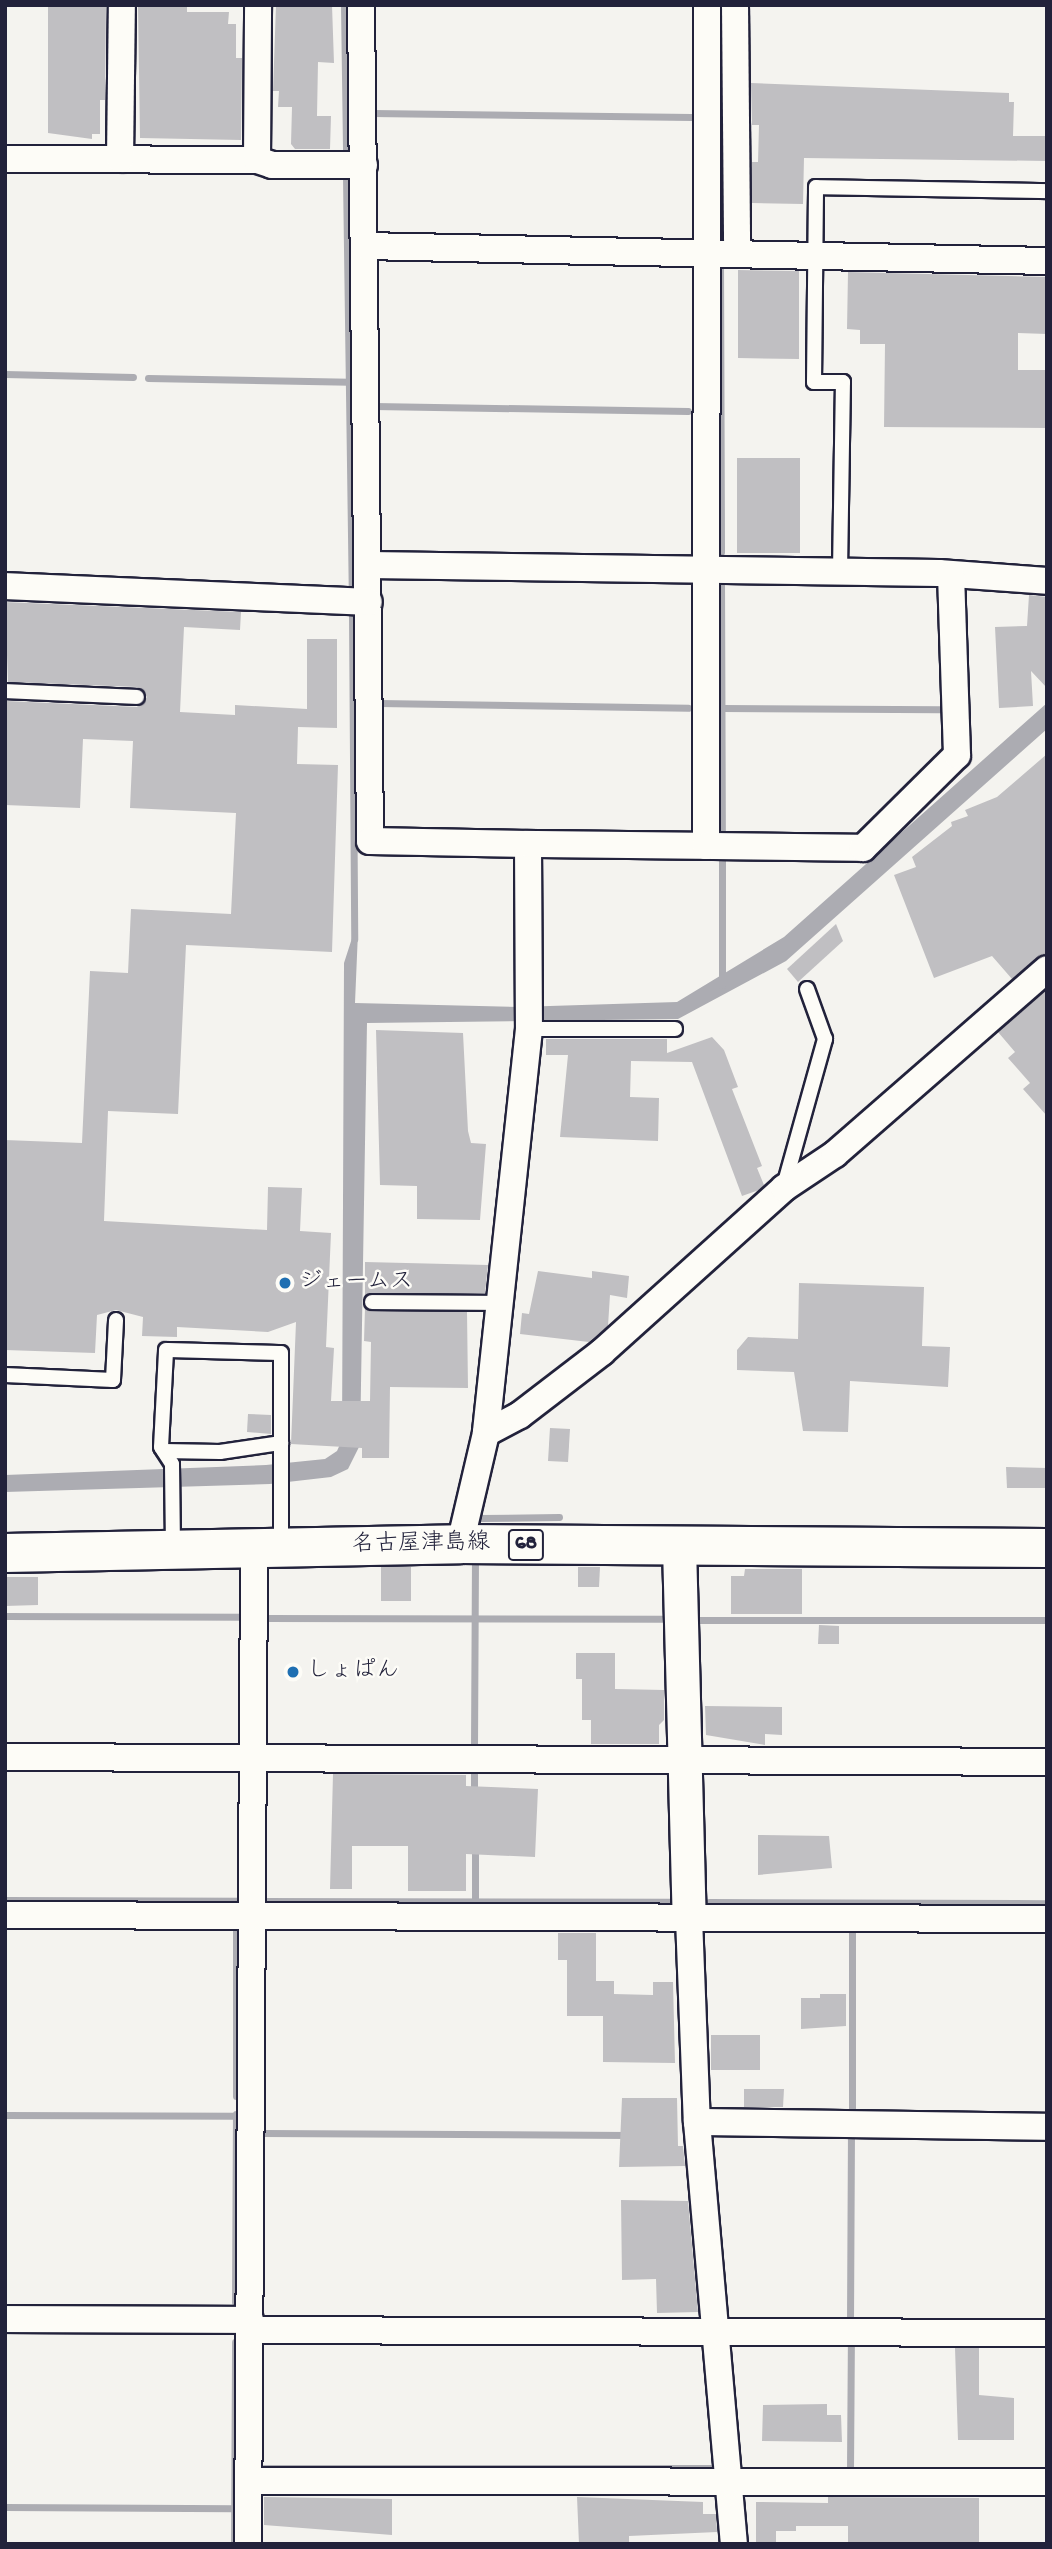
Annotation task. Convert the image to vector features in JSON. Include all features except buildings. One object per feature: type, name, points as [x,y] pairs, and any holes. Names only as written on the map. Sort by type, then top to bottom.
[{"type":"main road","name":"名古屋津島線","points":[[5,1553],[460,1544],[1047,1548]]},
{"type":"street","points":[[120,159],[122,5]]},
{"type":"street","points":[[257,160],[258,5]]},
{"type":"street","points":[[361,5],[370,841],[863,848],[957,755],[951,576]]},
{"type":"street","points":[[707,5],[720,253]]},
{"type":"street","points":[[706,846],[705,569],[735,5]]},
{"type":"street","points":[[5,159],[257,160],[272,165],[364,165]]},
{"type":"street","points":[[365,246],[1047,261]]},
{"type":"street","points":[[369,565],[840,571],[1047,581]]},
{"type":"street","points":[[5,586],[369,602]]},
{"type":"street","points":[[460,1544],[486,1433],[529,1028],[528,844]]},
{"type":"street","points":[[486,1433],[520,1415],[601,1352],[784,1188],[835,1154],[1047,969]]},
{"type":"street","points":[[680,1546],[697,2122],[718,2331],[727,2480],[734,2544]]},
{"type":"street","points":[[248,2544],[253,1758],[268,1548]]},
{"type":"street","points":[[5,1757],[1047,1762]]},
{"type":"street","points":[[5,1915],[1047,1919]]},
{"type":"street","points":[[697,2122],[1047,2127]]},
{"type":"street","points":[[5,2319],[250,2325],[1047,2333]]},
{"type":"street","points":[[249,2481],[1047,2482]]},
{"type":"lane","points":[[840,571],[843,382],[814,382],[816,187],[1047,191]]},
{"type":"lane","points":[[5,691],[136,697]]},
{"type":"lane","points":[[784,1188],[825,1039],[807,989]]},
{"type":"lane","points":[[529,1028],[675,1030]]},
{"type":"lane","points":[[372,1301],[500,1303]]},
{"type":"lane","points":[[5,1375],[113,1380],[116,1320]]},
{"type":"lane","points":[[173,1549],[172,1464],[164,1451],[166,1350],[281,1353],[281,1491],[268,1548]]},
{"type":"lane","points":[[164,1451],[220,1452],[281,1443]]},
{"type":"shaded area","points":[[1047,703],[1047,729],[786,961],[678,1019],[367,1023],[360,1445],[348,1469],[331,1477],[270,1484],[5,1492],[5,1475],[266,1465],[325,1459],[337,1451],[342,1440],[344,963],[354,932],[358,932],[355,1003],[518,1007],[677,1002],[784,937]]},
{"type":"waterway","points":[[344,5],[346,153]]},
{"type":"waterway","points":[[372,113],[691,117]]},
{"type":"waterway","points":[[346,177],[352,588]]},
{"type":"waterway","points":[[720,248],[726,219]]},
{"type":"waterway","points":[[720,260],[721,552]]},
{"type":"waterway","points":[[5,374],[133,377]]},
{"type":"waterway","points":[[148,378],[349,382]]},
{"type":"waterway","points":[[374,406],[688,411]]},
{"type":"waterway","points":[[721,580],[722,832]]},
{"type":"waterway","points":[[352,615],[354,939]]},
{"type":"waterway","points":[[379,703],[688,708]]},
{"type":"waterway","points":[[722,708],[940,709]]},
{"type":"waterway","points":[[722,856],[722,985]]},
{"type":"waterway","points":[[480,1518],[559,1517]]},
{"type":"waterway","points":[[474,1748],[475,1565]]},
{"type":"waterway","points":[[5,1616],[244,1617]]},
{"type":"waterway","points":[[265,1618],[666,1619]]},
{"type":"waterway","points":[[698,1620],[1047,1620]]},
{"type":"waterway","points":[[474,1774],[474,1796]]},
{"type":"waterway","points":[[475,1846],[475,1901]]},
{"type":"waterway","points":[[5,1900],[242,1901]]},
{"type":"waterway","points":[[260,1901],[670,1902]]},
{"type":"waterway","points":[[709,1902],[1047,1903]]},
{"type":"waterway","points":[[236,1926],[236,2096]]},
{"type":"waterway","points":[[852,1926],[852,2117]]},
{"type":"waterway","points":[[235,2302],[236,2114]]},
{"type":"waterway","points":[[5,2115],[236,2116]]},
{"type":"waterway","points":[[263,2133],[628,2135]]},
{"type":"waterway","points":[[850,2321],[851,2136]]},
{"type":"waterway","points":[[850,2470],[851,2341]]},
{"type":"waterway","points":[[234,2544],[235,2342]]},
{"type":"waterway","points":[[264,2468],[710,2468]]},
{"type":"waterway","points":[[5,2507],[234,2508]]},
{"type":"place","name":"ジェームス","points":[[285,1283]]},
{"type":"place","name":"しょぱん","points":[[293,1672]]}]
